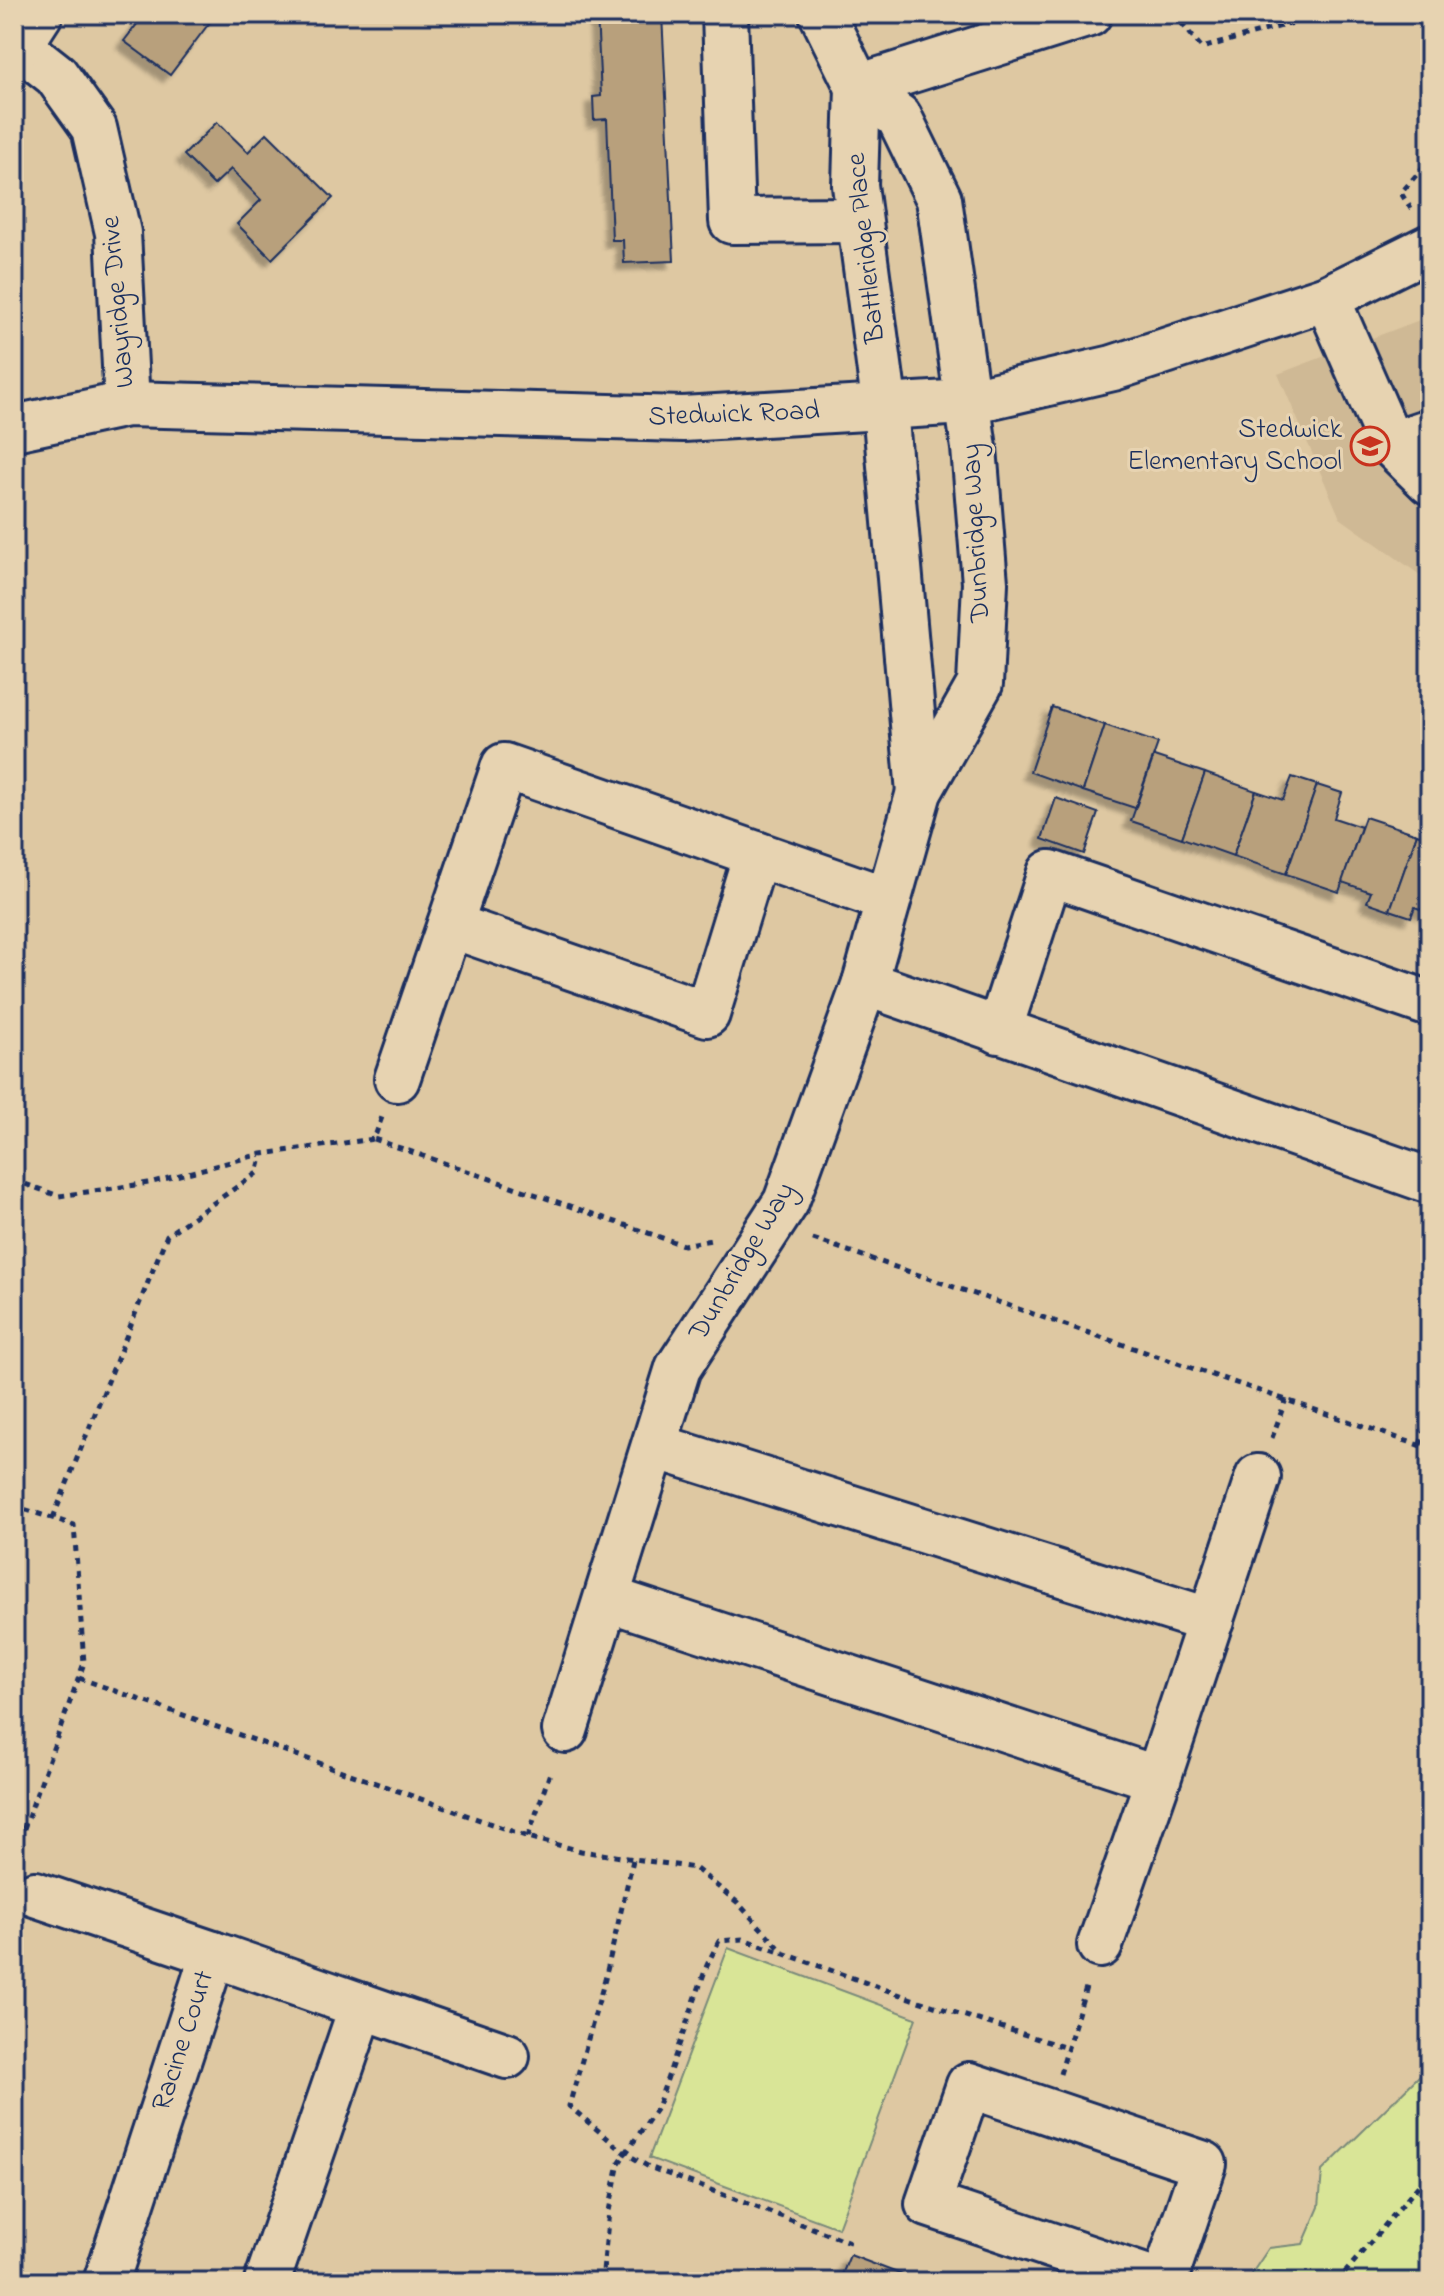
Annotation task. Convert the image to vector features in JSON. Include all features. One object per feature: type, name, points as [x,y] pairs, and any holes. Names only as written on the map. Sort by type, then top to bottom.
[{"type":"street","points":[[725,14],[732,221],[859,220]]},
{"type":"street","name":"Battleridge Place","points":[[822,14],[858,87],[899,117],[939,199],[966,402]]},
{"type":"street","points":[[858,87],[1089,14]]},
{"type":"street","name":"Wayridge Drive","points":[[25,34],[94,128],[118,233],[127,404]]},
{"type":"street","name":"Battleridge Place","points":[[858,87],[855,185],[885,409]]},
{"type":"street","name":"Stedwick Road","points":[[14,428],[127,404],[683,419],[966,402],[1113,368],[1327,298],[1424,234]]},
{"type":"street","points":[[1327,298],[1411,437],[1430,482]]},
{"type":"street","name":"Dunbridge Way","points":[[565,1730],[609,1599],[678,1368],[786,1202],[865,983],[919,792],[980,684],[985,583],[974,448],[966,402]]},
{"type":"street","name":"Dunbridge Way","points":[[885,409],[919,792]]},
{"type":"street","points":[[397,1079],[504,766],[888,900]]},
{"type":"street","points":[[450,925],[707,1014],[756,854]]},
{"type":"street","points":[[999,1031],[1050,873],[1430,1004]]},
{"type":"street","points":[[865,983],[1430,1181]]},
{"type":"street","points":[[655,1446],[1211,1621]]},
{"type":"street","points":[[1100,1945],[1258,1477]]},
{"type":"street","points":[[609,1599],[1158,1779]]},
{"type":"street","points":[[35,1894],[213,1954]]},
{"type":"street","name":"Racine Court","points":[[106,2282],[213,1954],[507,2056]]},
{"type":"street","points":[[267,2282],[362,2006]]},
{"type":"street","points":[[969,2085],[1204,2164],[1162,2282],[1072,2267],[928,2204],[969,2085]]},
{"type":"path","points":[[1174,14],[1202,48],[1325,14]]},
{"type":"path","points":[[1424,234],[1401,193],[1430,159]]},
{"type":"path","points":[[374,1139],[397,1079]]},
{"type":"path","points":[[14,1180],[59,1196],[149,1183],[262,1154],[374,1139],[683,1245],[726,1237],[756,1249],[817,1238],[1430,1449]]},
{"type":"path","points":[[53,1518],[167,1235],[257,1173],[262,1154]]},
{"type":"path","points":[[1420,1445],[1430,1413]]},
{"type":"path","points":[[14,1506],[74,1525],[84,1663],[14,1857]]},
{"type":"path","points":[[79,1678],[528,1837],[633,1860],[695,1868],[737,1902],[783,1952]]},
{"type":"path","points":[[528,1837],[565,1730]]},
{"type":"path","points":[[633,1860],[605,1979],[569,2106],[625,2153],[649,2167],[855,2244]]},
{"type":"path","points":[[602,2282],[611,2200],[625,2153],[657,2108],[719,1941],[735,1938],[783,1952],[912,1999],[1067,2048],[1100,1945]]},
{"type":"path","points":[[1337,2282],[1430,2172]]},
{"type":"shaded area","name":"Stedwick Elementary School","points":[[1430,316],[1430,582],[1340,518],[1278,374]]},
{"type":"green space","points":[[728,1948],[916,2018],[838,2228],[649,2158]]},
{"type":"green space","points":[[1430,2060],[1430,2282],[1246,2282],[1269,2248],[1303,2244],[1319,2207],[1322,2171],[1420,2075]]},
{"type":"building","points":[[145,14],[216,14],[170,75],[124,41]]},
{"type":"building","points":[[597,14],[662,14],[674,261],[624,263],[623,240],[612,240],[607,119],[594,120],[593,97],[601,96]]},
{"type":"building","points":[[217,122],[248,152],[267,133],[333,198],[272,259],[237,224],[261,200],[231,169],[214,185],[184,155]]},
{"type":"building","points":[[1052,707],[1105,725],[1083,791],[1030,772]]},
{"type":"building","points":[[1105,725],[1158,743],[1135,808],[1083,791]]},
{"type":"building","points":[[1154,756],[1205,773],[1182,838],[1131,821]]},
{"type":"building","points":[[1205,773],[1256,791],[1233,856],[1182,838]]},
{"type":"building","points":[[1292,777],[1317,785],[1286,874],[1233,856],[1256,791],[1283,800]]},
{"type":"building","points":[[1317,785],[1342,793],[1334,818],[1361,827],[1339,892],[1286,874]]},
{"type":"building","points":[[1056,798],[1098,813],[1084,854],[1042,839]]},
{"type":"building","points":[[1365,817],[1417,834],[1390,910],[1367,902],[1371,892],[1342,882]]},
{"type":"building","points":[[1417,834],[1430,839],[1430,913],[1415,907],[1411,917],[1390,910]]},
{"type":"building","points":[[850,2255],[921,2282],[839,2282]]},
{"type":"place","name":"Stedwick Elementary School","points":[[1370,446]]}]
